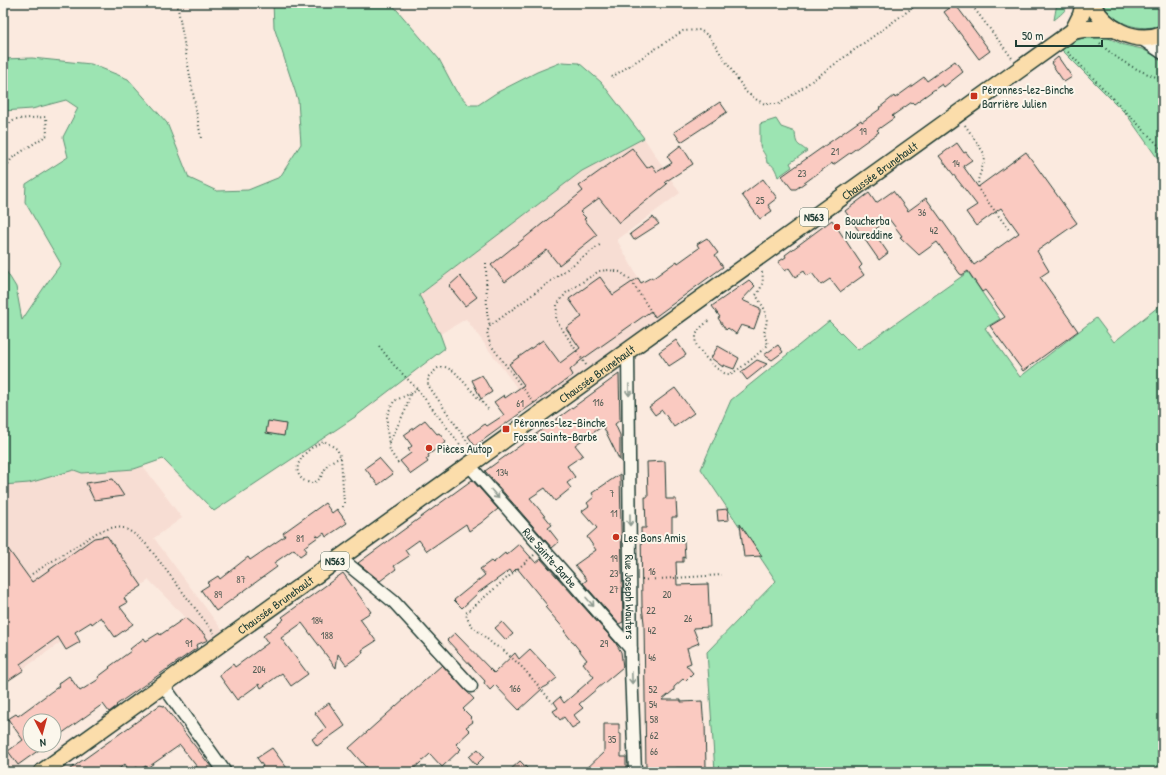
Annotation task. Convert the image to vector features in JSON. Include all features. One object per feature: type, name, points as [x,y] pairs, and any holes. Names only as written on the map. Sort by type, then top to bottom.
[{"type":"main road","points":[[1073,31],[1084,3]]},
{"type":"main road","points":[[1091,3],[1103,20],[1114,29],[1139,37],[1150,37],[1163,34]]},
{"type":"main road","name":"Chaussée Brunehault","points":[[42,772],[1058,41],[1073,31],[1114,29]]},
{"type":"street","points":[[1139,37],[1163,53]]},
{"type":"street","name":"Rue Joseph Wauters","points":[[628,351],[631,649],[635,772]]},
{"type":"street","name":"Rue Sainte-Barbe","points":[[474,461],[543,548],[631,649]]},
{"type":"street","points":[[340,558],[394,602],[471,686]]},
{"type":"street","points":[[163,685],[225,772]]},
{"type":"path","points":[[177,3],[201,138]]},
{"type":"path","points":[[612,77],[683,31],[700,30],[709,36],[746,92],[765,104],[779,104],[919,3]]},
{"type":"path","points":[[970,3],[1020,69]]},
{"type":"path","points":[[1090,29],[1096,39],[1116,57],[1150,75],[1163,78]]},
{"type":"path","points":[[1058,41],[1163,150]]},
{"type":"path","points":[[957,114],[983,152],[985,159],[978,180],[979,190],[1010,232]]},
{"type":"path","points":[[3,128],[16,119],[46,117],[47,135],[12,158],[3,172]]},
{"type":"path","points":[[542,413],[490,344],[487,332],[490,326],[601,244]]},
{"type":"path","points":[[708,321],[699,330],[696,336],[696,344],[706,358],[721,373],[727,375],[734,373],[768,345],[764,333],[767,321],[765,310],[756,295],[762,288],[764,277],[758,257]]},
{"type":"path","points":[[486,264],[487,313],[490,326]]},
{"type":"path","points":[[593,376],[556,320],[557,305],[566,294],[599,271],[609,270],[620,272],[630,279],[650,312],[662,327]]},
{"type":"path","points":[[379,346],[393,364],[418,390],[474,461]]},
{"type":"path","points":[[474,461],[428,385],[428,377],[438,368],[445,367],[454,371],[488,409]]},
{"type":"path","points":[[398,462],[390,451],[387,430],[387,414],[394,401],[418,390]]},
{"type":"path","points":[[389,444],[406,409],[410,394]]},
{"type":"path","points":[[341,458],[334,460],[327,465],[323,474],[310,483],[304,481],[297,468],[302,457],[316,444],[324,441],[337,449],[341,458],[344,503],[342,509]]},
{"type":"path","points":[[32,574],[98,532],[115,527],[124,528],[133,533],[147,545],[222,643]]},
{"type":"path","points":[[543,548],[466,613],[471,625],[494,645],[502,649],[523,668],[552,703]]},
{"type":"path","points":[[630,581],[722,575]]},
{"type":"shaded area","points":[[644,138],[680,193],[617,240],[662,320],[534,411],[466,319],[440,334],[419,295],[582,171]]},
{"type":"shaded area","points":[[143,466],[182,518],[154,538],[225,634],[211,644],[149,580],[3,683],[3,485],[29,483],[74,470],[83,473],[134,469]]},
{"type":"shaded area","points":[[3,742],[23,771],[22,772],[3,772]]},
{"type":"green space","points":[[273,3],[391,3],[439,59],[456,91],[469,105],[478,105],[496,93],[537,72],[562,62],[579,63],[601,82],[644,138],[582,171],[419,295],[440,334],[445,348],[355,417],[214,511],[163,459],[134,469],[82,473],[74,470],[29,483],[3,485],[3,266],[16,287],[22,320],[61,264],[25,202],[26,184],[68,157],[63,137],[78,108],[66,100],[32,109],[3,111],[3,59],[32,58],[91,64],[128,79],[167,123],[189,178],[217,191],[248,190],[280,177],[301,144],[298,100],[274,27]]},
{"type":"green space","points":[[1057,3],[1069,3],[1065,11],[1054,20]]},
{"type":"green space","points":[[1102,3],[1163,3],[1163,25],[1145,28],[1128,25],[1114,17],[1107,11]]},
{"type":"green space","points":[[1090,35],[1104,36],[1124,45],[1142,49],[1154,55],[1163,63],[1163,166],[1127,115],[1061,49]]},
{"type":"green space","points":[[776,119],[781,127],[795,132],[798,144],[807,151],[790,163],[792,167],[778,177],[773,166],[767,163],[766,157],[760,145],[760,124]]},
{"type":"green space","points":[[968,272],[1000,319],[985,328],[1020,377],[1096,318],[1114,342],[1163,303],[1163,772],[715,772],[707,652],[776,581],[701,469],[731,400],[829,321],[858,350]]},
{"type":"building","points":[[955,4],[990,51],[979,59],[944,12]]},
{"type":"building","points":[[1058,57],[1072,77],[1064,82],[1051,63]]},
{"type":"building","points":[[955,61],[963,72],[944,87],[942,84],[914,104],[912,102],[892,116],[894,118],[877,130],[879,132],[833,165],[832,163],[796,189],[792,189],[782,176],[861,120],[862,122],[880,109],[879,108],[894,96],[895,98],[924,77],[927,81]]},
{"type":"building","points":[[720,102],[727,112],[681,142],[674,132]]},
{"type":"building","points":[[957,143],[964,153],[966,152],[972,160],[963,166],[978,187],[1026,152],[1077,223],[1037,251],[1049,271],[1040,277],[1078,331],[1023,371],[990,326],[1005,317],[985,290],[982,292],[968,271],[962,275],[960,274],[937,242],[919,255],[900,237],[902,236],[889,219],[873,231],[888,253],[879,260],[845,211],[869,193],[876,203],[893,191],[908,211],[926,198],[974,265],[1019,233],[1001,208],[976,226],[966,212],[977,205],[939,156]]},
{"type":"building","points":[[681,145],[693,164],[665,182],[667,184],[619,223],[599,198],[580,212],[586,218],[584,219],[597,235],[559,265],[547,250],[505,282],[491,265],[583,191],[579,186],[632,148],[647,168],[652,165],[657,172],[672,163],[667,156]]},
{"type":"building","points":[[763,179],[777,198],[768,205],[772,211],[760,219],[742,195]]},
{"type":"building","points":[[653,217],[659,224],[634,240],[630,234]]},
{"type":"building","points":[[832,220],[862,265],[859,268],[864,275],[840,292],[830,279],[821,285],[812,273],[807,276],[804,271],[795,277],[789,268],[785,271],[778,262],[786,257],[785,255]]},
{"type":"building","points":[[707,238],[718,253],[715,255],[723,267],[655,317],[651,311],[580,361],[570,370],[573,375],[475,446],[468,436],[485,424],[487,426],[504,415],[494,402],[504,395],[505,398],[524,385],[509,364],[543,340],[560,363],[580,348],[566,328],[582,317],[569,299],[600,277],[613,295],[638,278],[641,283],[652,277],[652,279],[677,261],[678,263],[699,248],[697,244]]},
{"type":"building","points":[[460,276],[477,297],[465,306],[449,286]]},
{"type":"building","points":[[749,280],[755,286],[742,300],[760,308],[760,312],[754,329],[741,325],[736,334],[728,328],[726,330],[718,318],[720,317],[712,306]]},
{"type":"building","points":[[676,340],[686,355],[669,366],[659,352]]},
{"type":"building","points":[[778,345],[783,352],[772,360],[764,355]]},
{"type":"building","points":[[718,346],[739,358],[734,369],[723,365],[723,367],[711,358]]},
{"type":"building","points":[[757,360],[767,364],[747,380],[741,372]]},
{"type":"building","points":[[619,374],[620,420],[615,424],[620,435],[620,461],[603,426],[575,445],[583,455],[567,466],[575,477],[567,483],[571,488],[555,501],[545,488],[530,498],[552,525],[548,528],[559,542],[552,548],[485,471]]},
{"type":"building","points":[[482,375],[492,392],[481,399],[472,380]]},
{"type":"building","points":[[675,388],[694,413],[674,427],[662,410],[655,415],[649,407]]},
{"type":"building","points":[[425,420],[446,442],[428,455],[429,457],[426,459],[428,462],[411,474],[400,461],[411,453],[408,449],[412,446],[404,435]]},
{"type":"building","points":[[268,421],[286,424],[284,436],[266,433]]},
{"type":"building","points":[[379,458],[393,474],[378,485],[365,468]]},
{"type":"building","points":[[665,461],[666,499],[676,499],[677,517],[672,517],[672,540],[678,539],[677,542],[684,541],[685,558],[683,557],[683,562],[676,562],[677,585],[708,584],[710,627],[693,628],[699,643],[687,648],[691,663],[686,665],[693,673],[685,681],[683,679],[674,687],[674,690],[662,700],[681,700],[681,702],[702,701],[705,723],[706,768],[676,768],[674,772],[646,772],[641,528],[646,528],[645,497],[648,497],[647,462]]},
{"type":"building","points":[[620,474],[623,622],[619,624],[583,583],[587,580],[575,565],[596,550],[587,537],[597,528],[582,511],[589,506],[587,503],[594,497],[592,493]]},
{"type":"building","points":[[113,479],[124,496],[94,500],[86,483]]},
{"type":"building","points":[[472,480],[498,509],[481,523],[469,531],[466,524],[427,551],[419,540],[405,550],[409,556],[394,566],[396,569],[380,581],[358,563]]},
{"type":"building","points":[[325,503],[332,513],[337,509],[347,523],[326,537],[324,533],[319,537],[316,535],[318,537],[304,547],[307,551],[300,556],[294,549],[274,563],[277,567],[216,611],[201,590],[209,585],[207,583],[218,576],[220,579],[248,557],[250,560],[285,536],[283,533]]},
{"type":"building","points":[[728,509],[729,520],[718,521],[717,510]]},
{"type":"building","points":[[740,524],[755,546],[762,556],[744,557]]},
{"type":"building","points":[[107,536],[142,586],[124,598],[127,603],[120,607],[133,624],[115,637],[101,617],[92,624],[91,622],[75,632],[80,642],[66,650],[58,637],[20,664],[24,670],[3,684],[3,542],[32,582],[94,538]]},
{"type":"building","points":[[519,544],[536,563],[541,559],[615,642],[621,652],[623,667],[579,704],[583,708],[574,715],[580,723],[572,728],[564,717],[560,720],[553,711],[558,708],[554,702],[560,697],[564,703],[594,677],[583,663],[587,660],[564,631],[565,630],[545,607],[547,605],[517,568],[512,573],[510,570],[479,592],[462,608],[454,600],[485,575],[480,569],[491,561],[493,563],[505,553],[506,555]]},
{"type":"building","points":[[343,573],[371,612],[360,619],[376,641],[362,650],[363,653],[346,665],[338,654],[336,668],[302,623],[281,638],[308,674],[291,686],[282,673],[261,688],[259,684],[237,700],[219,675],[233,664],[235,667],[268,643],[263,636],[284,619],[282,617]]},
{"type":"building","points":[[185,618],[204,634],[208,640],[196,645],[197,648],[116,705],[117,706],[109,712],[103,704],[62,733],[62,713],[22,713],[59,686],[58,684],[69,676],[80,691],[99,679],[98,677],[131,651],[130,649],[144,638],[146,641],[159,633],[160,635]]},
{"type":"building","points":[[502,622],[513,634],[506,640],[495,628]]},
{"type":"building","points":[[455,633],[494,673],[515,653],[519,659],[530,649],[557,678],[543,688],[519,710],[495,685],[490,690],[484,683],[485,681],[447,640]]},
{"type":"building","points":[[442,665],[474,699],[463,709],[471,717],[470,718],[473,722],[466,727],[470,731],[456,744],[461,749],[442,767],[430,754],[410,772],[370,772],[349,748]]},
{"type":"building","points":[[329,703],[345,726],[317,746],[312,739],[326,728],[315,713]]},
{"type":"building","points":[[160,705],[164,706],[215,772],[201,772],[180,745],[147,768],[146,766],[139,770],[137,767],[130,772],[125,764],[115,772],[66,772]]},
{"type":"building","points":[[22,713],[22,739],[8,719],[16,714],[18,716]]},
{"type":"building","points":[[604,724],[619,724],[619,734],[621,734],[621,757],[626,757],[626,772],[583,772],[604,752]]},
{"type":"building","points":[[22,741],[22,753],[35,753],[18,765],[8,751]]},
{"type":"building","points":[[272,748],[290,772],[257,772],[263,766],[257,758]]},
{"type":"building","points":[[478,749],[484,757],[476,765],[469,757]]},
{"type":"building","points":[[520,761],[531,772],[508,772]]},
{"type":"place","name":"Péronnes-lez-Binche Barrière Julien","points":[[974,96]]},
{"type":"place","name":"Boucherba Noureddine","points":[[837,227]]},
{"type":"place","name":"Péronnes-lez-Binche Fosse Sainte-Barbe","points":[[506,429]]},
{"type":"place","name":"Pièces Autop","points":[[429,448]]},
{"type":"place","name":"Les Bons Amis","points":[[616,537]]}]
